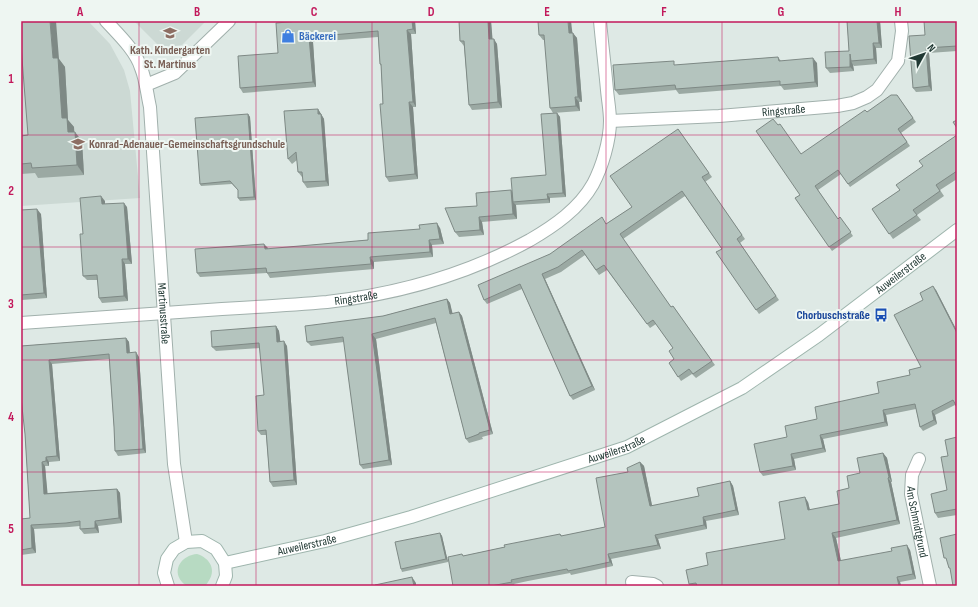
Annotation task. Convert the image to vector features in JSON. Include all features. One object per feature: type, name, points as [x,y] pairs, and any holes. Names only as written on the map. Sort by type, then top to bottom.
[{"type":"street","name":"Martinusstraße","points":[[106,21],[117,32],[134,54],[141,67],[150,107],[174,464],[186,542]]},
{"type":"street","points":[[146,85],[175,73],[229,21]]},
{"type":"street","name":"Ringstraße","points":[[21,323],[327,302],[408,287],[454,273],[511,250],[556,224],[576,207],[594,184],[602,165],[607,146],[610,121],[600,21]]},
{"type":"street","name":"Ringstraße","points":[[610,121],[719,116],[837,106],[853,103],[867,97],[877,90],[898,61],[902,31],[901,21]]},
{"type":"street","name":"Auweilerstraße","points":[[225,563],[325,541],[411,517],[627,447],[742,388],[819,335],[957,230]]},
{"type":"street","name":"Am Schmidtgrund","points":[[919,459],[912,475],[911,494],[930,586]]},
{"type":"street","points":[[167,586],[164,573],[167,559],[174,549],[186,542],[202,541],[216,549],[225,563],[226,576],[222,586]]},
{"type":"street","points":[[632,582],[657,586]]},
{"type":"shaded area","name":"Konrad-Adenauer-Gemeinschaftsgrundschule","points":[[21,21],[88,21],[110,44],[124,70],[130,91],[140,198],[21,206]]},
{"type":"shaded area","name":"Kath. Kindergarten St. Martinus","points":[[134,21],[206,21],[182,45],[169,47],[159,46]]},
{"type":"green space","points":[[197,554],[209,561],[212,569],[211,578],[207,584],[203,586],[187,586],[179,577],[178,568],[187,557]]},
{"type":"building","points":[[21,21],[50,21],[53,58],[58,58],[62,118],[67,118],[68,132],[75,132],[77,165],[32,168],[31,163],[21,164],[21,136],[28,135],[21,46]]},
{"type":"building","points":[[299,21],[412,21],[413,29],[407,30],[413,102],[409,102],[415,174],[386,177],[380,104],[383,104],[378,31],[309,37],[313,82],[240,88],[238,56],[278,53],[276,23]]},
{"type":"building","points":[[459,21],[488,21],[489,39],[494,39],[498,102],[469,105],[464,41],[460,41]]},
{"type":"building","points":[[538,21],[568,21],[569,33],[573,33],[578,97],[575,97],[576,106],[550,108],[544,35],[539,35]]},
{"type":"building","points":[[847,21],[877,21],[879,43],[873,43],[874,59],[851,61],[850,54],[850,67],[826,68],[825,52],[849,51]]},
{"type":"building","points":[[924,21],[957,21],[957,46],[926,48],[929,86],[913,88],[909,36],[925,35]]},
{"type":"building","points":[[778,57],[779,61],[813,58],[815,82],[780,85],[780,81],[676,89],[675,85],[615,90],[613,65],[674,61],[674,65]]},
{"type":"building","points":[[891,95],[897,95],[913,118],[898,129],[907,142],[848,184],[838,170],[815,186],[838,219],[840,217],[851,232],[829,247],[795,198],[800,195],[756,131],[773,119],[778,125],[780,124],[801,154],[865,110],[867,112]]},
{"type":"building","points":[[318,109],[318,114],[321,114],[326,181],[303,182],[302,172],[298,172],[296,152],[288,159],[284,111]]},
{"type":"building","points":[[557,113],[563,193],[547,194],[548,199],[513,202],[511,178],[546,175],[541,114]]},
{"type":"building","points":[[248,114],[254,197],[238,198],[238,190],[230,181],[200,184],[195,118]]},
{"type":"building","points":[[957,120],[957,128],[953,122]]},
{"type":"building","points":[[678,129],[709,173],[702,177],[742,235],[737,239],[776,296],[756,310],[716,252],[722,249],[682,191],[620,234],[671,307],[673,306],[712,361],[693,374],[689,369],[678,377],[669,363],[674,359],[669,351],[673,348],[653,320],[647,324],[604,265],[596,270],[582,250],[558,267],[542,274],[592,386],[570,396],[520,284],[484,300],[478,285],[550,254],[602,217],[606,224],[632,207],[610,176]]},
{"type":"building","points":[[957,135],[957,171],[936,185],[940,191],[913,210],[917,215],[889,234],[872,209],[900,190],[896,185],[923,166],[919,161]]},
{"type":"building","points":[[511,190],[513,214],[479,217],[480,230],[455,232],[445,208],[477,206],[476,193]]},
{"type":"building","points":[[101,196],[102,204],[124,203],[128,259],[122,259],[124,296],[99,298],[97,275],[83,276],[80,234],[83,234],[80,198]]},
{"type":"building","points":[[37,209],[44,293],[21,295],[21,210]]},
{"type":"building","points":[[437,223],[440,239],[429,240],[430,252],[370,257],[371,264],[267,273],[266,268],[197,273],[195,249],[264,244],[265,249],[368,240],[368,233],[420,229],[419,225]]},
{"type":"building","points":[[933,286],[957,333],[957,407],[953,400],[932,411],[934,420],[920,427],[915,404],[883,410],[885,422],[820,435],[823,448],[791,454],[793,466],[760,472],[754,444],[787,437],[785,426],[817,419],[815,407],[879,393],[877,382],[910,375],[909,370],[921,367],[894,315],[923,300],[920,293]]},
{"type":"building","points":[[447,299],[450,314],[459,312],[490,430],[466,439],[435,318],[372,334],[389,460],[360,465],[343,337],[307,342],[305,326],[383,316]]},
{"type":"building","points":[[276,326],[277,342],[284,341],[294,480],[270,482],[266,430],[258,431],[256,396],[264,395],[259,343],[212,347],[211,331]]},
{"type":"building","points":[[126,338],[127,353],[136,352],[143,449],[115,451],[109,354],[49,360],[57,456],[46,457],[46,461],[42,462],[44,494],[117,489],[119,518],[95,521],[95,528],[80,529],[80,521],[31,525],[32,548],[21,550],[21,519],[30,518],[25,434],[21,398],[21,346]]},
{"type":"building","points":[[957,437],[957,509],[935,513],[931,494],[947,490],[941,457],[948,456],[945,440]]},
{"type":"building","points":[[883,453],[897,520],[832,533],[838,561],[892,551],[891,548],[907,545],[913,574],[897,577],[899,586],[697,586],[696,583],[689,584],[686,570],[708,565],[706,553],[785,539],[779,502],[805,497],[808,510],[839,504],[837,491],[849,488],[847,476],[860,473],[857,458]]},
{"type":"building","points":[[640,462],[650,506],[699,496],[697,488],[730,481],[736,510],[703,517],[704,525],[655,535],[658,545],[608,554],[610,562],[568,571],[567,569],[525,577],[511,580],[512,582],[491,586],[453,586],[448,557],[462,554],[463,556],[505,547],[504,545],[605,527],[596,478],[628,472],[627,468]]},
{"type":"building","points":[[440,533],[446,559],[401,569],[395,542]]},
{"type":"building","points":[[957,534],[957,586],[953,586],[950,568],[946,558],[944,558],[940,538]]},
{"type":"building","points":[[412,577],[414,586],[375,586],[375,585]]},
{"type":"place","name":"Kath. Kindergarten St. Martinus","points":[[170,33]]},
{"type":"place","name":"Bäckerei","points":[[288,36]]},
{"type":"place","name":"Konrad-Adenauer-Gemeinschaftsgrundschule","points":[[78,144]]},
{"type":"place","name":"Chorbuschstraße","points":[[881,315]]}]
